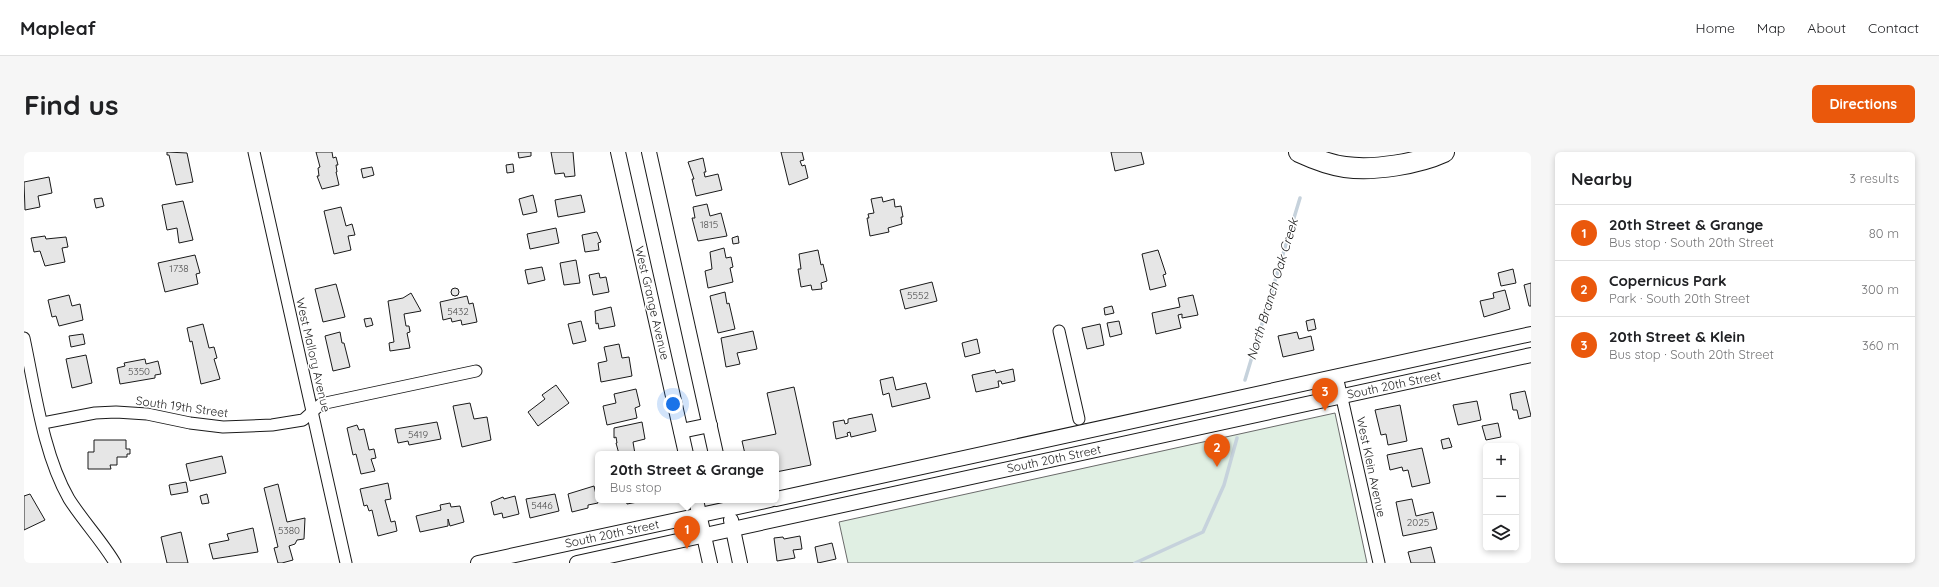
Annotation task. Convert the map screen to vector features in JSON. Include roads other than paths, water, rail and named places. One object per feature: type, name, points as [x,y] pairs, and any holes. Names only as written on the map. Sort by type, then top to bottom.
[{"type":"highway","points":[[1298,152],[1345,167],[1387,167],[1427,160],[1444,152]]},
{"type":"street","name":"West Mallory Avenue","points":[[254,152],[346,563]]},
{"type":"street","name":"West Grange Avenue","points":[[618,152],[685,451]]},
{"type":"street","points":[[649,152],[715,451]]},
{"type":"street","points":[[1059,331],[1079,419]]},
{"type":"street","name":"South 20th Street","points":[[779,498],[1531,334]]},
{"type":"street","points":[[24,338],[50,455],[69,499],[115,563]]},
{"type":"street","name":"South 20th Street","points":[[577,563],[1531,355]]},
{"type":"street","name":"South 19th Street","points":[[43,423],[95,413],[116,412],[147,414],[190,423],[223,427],[272,425],[303,420],[321,404],[476,371]]},
{"type":"street","name":"West Klein Avenue","points":[[1337,376],[1379,563]]},
{"type":"street","points":[[681,431],[710,425]]},
{"type":"street","points":[[697,503],[710,563]]},
{"type":"street","name":"South 20th Street","points":[[478,563],[699,515],[727,504],[738,503]]},
{"type":"street","points":[[727,504],[740,563]]},
{"type":"waterway","name":"North Branch Oak Creek","points":[[1245,380],[1300,198]]},
{"type":"waterway","name":"North Branch Oak Creek","points":[[1135,563],[1203,532],[1224,485],[1237,438]]},
{"type":"place","name":"20th Street & Klein","points":[[1325,411]]},
{"type":"place","name":"Copernicus Park","points":[[1217,467]]},
{"type":"place","name":"20th Street & Grange","points":[[687,549]]}]
